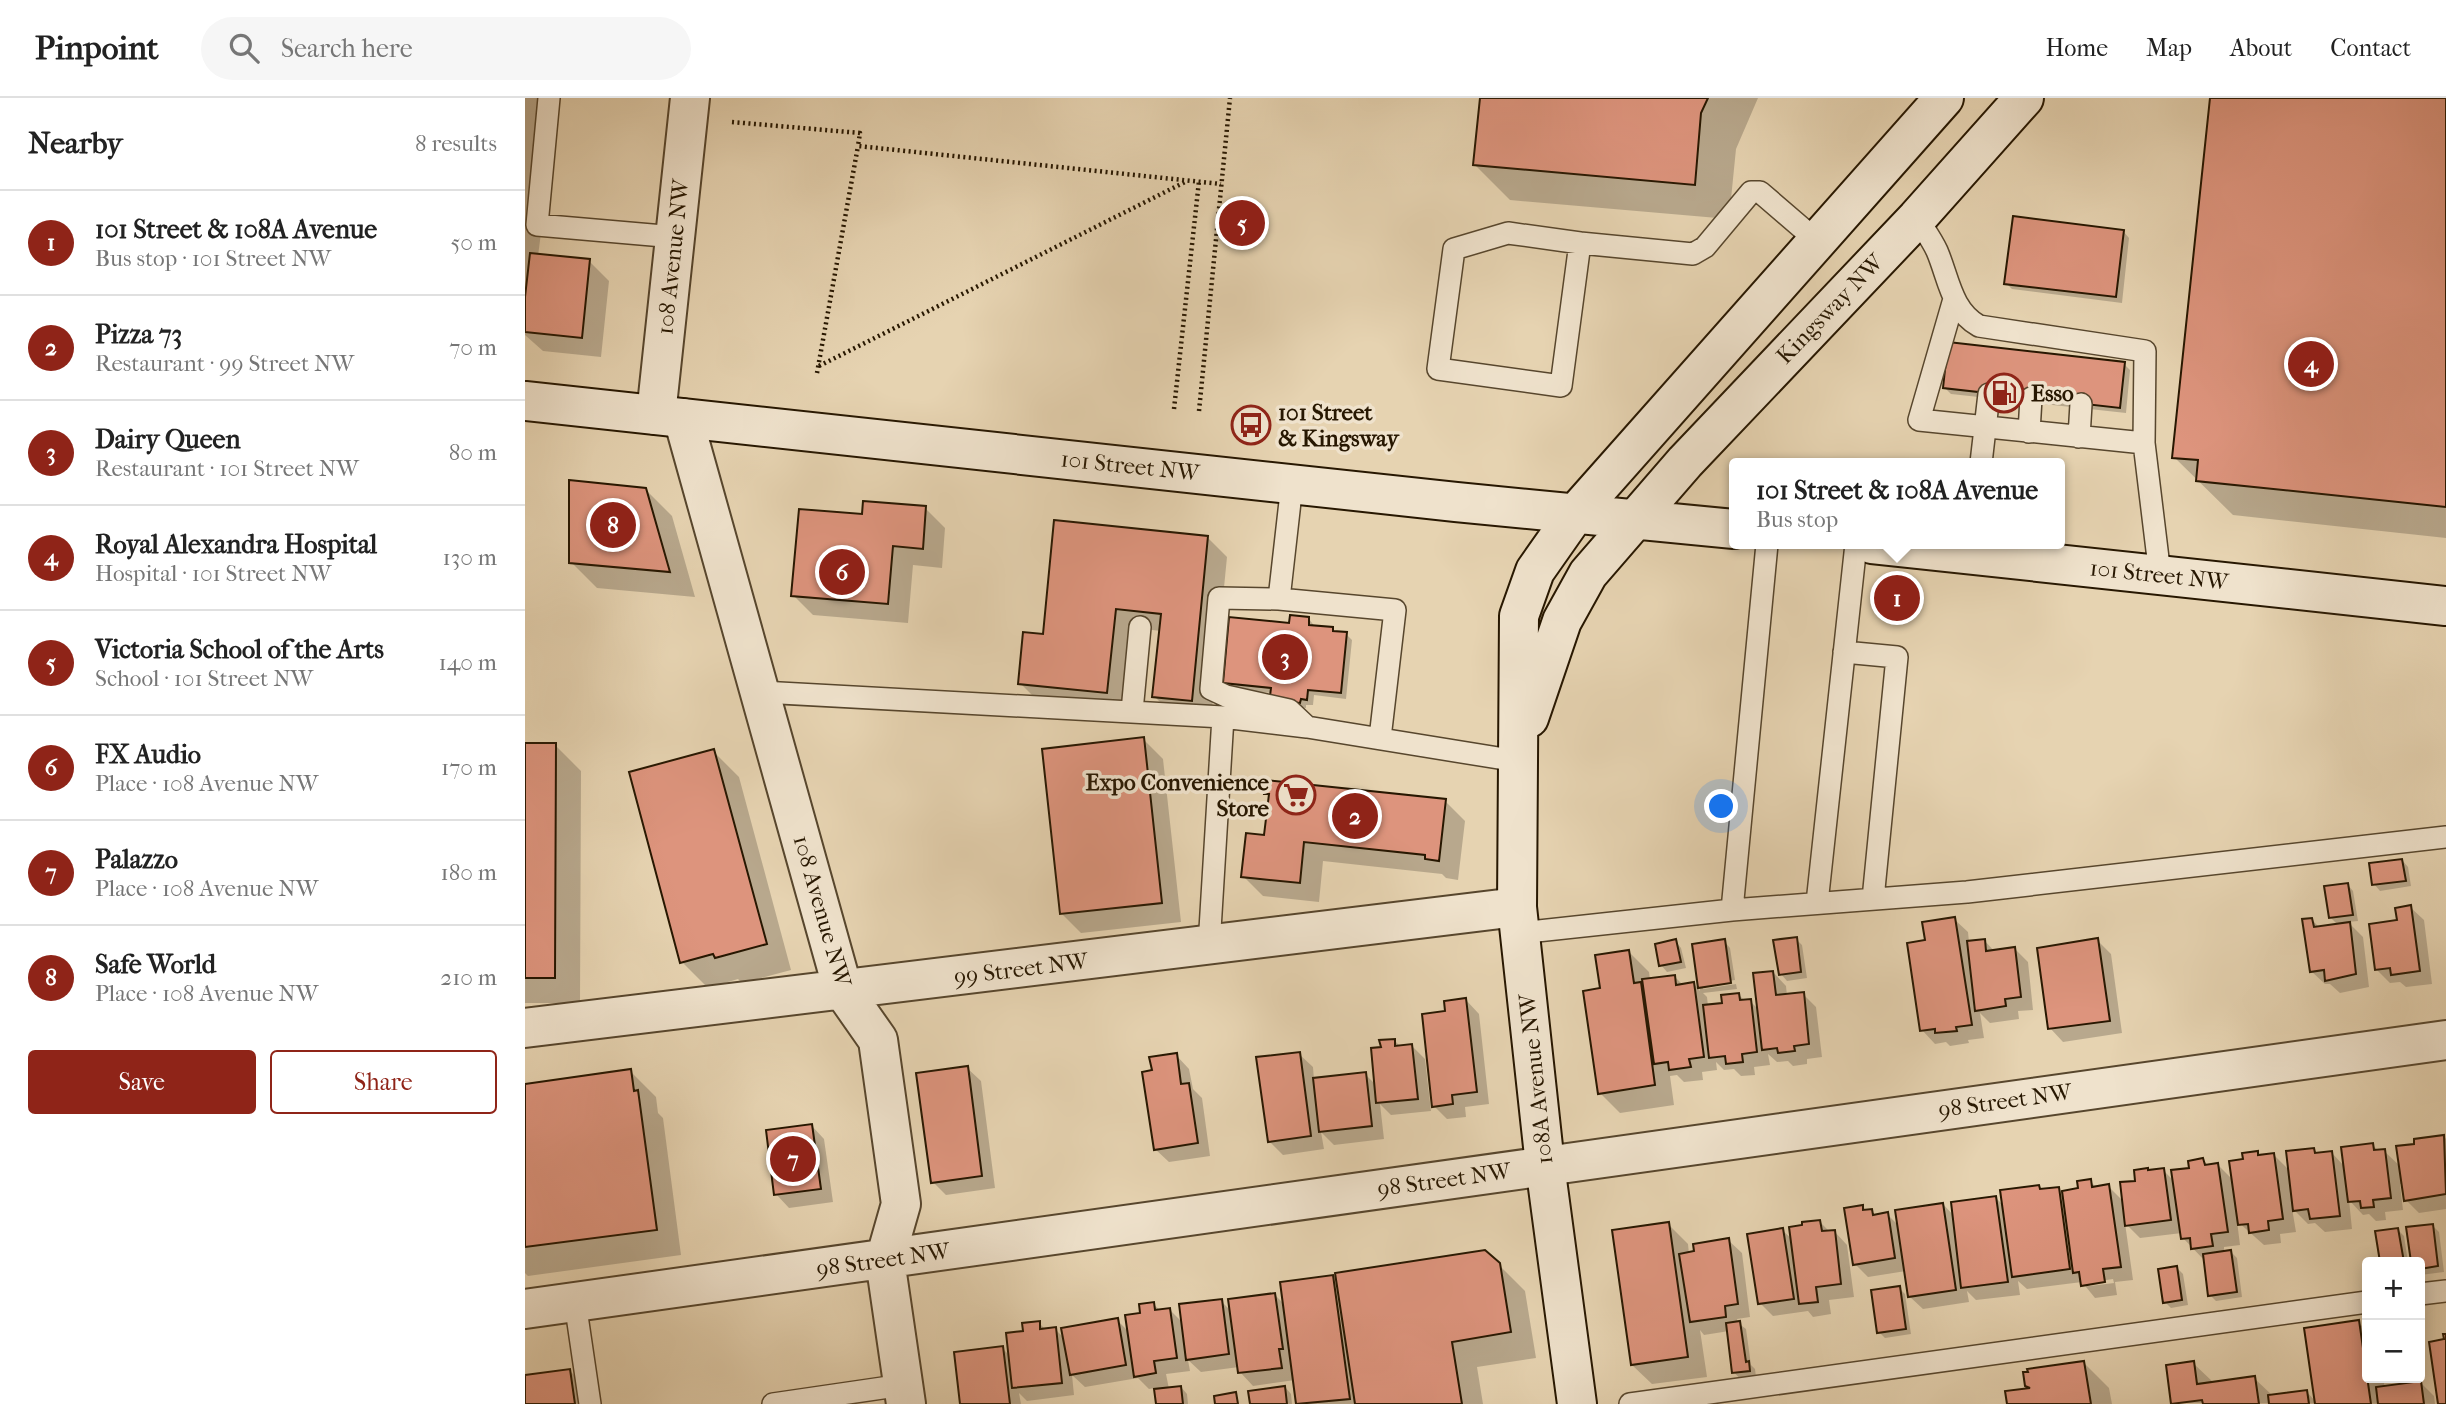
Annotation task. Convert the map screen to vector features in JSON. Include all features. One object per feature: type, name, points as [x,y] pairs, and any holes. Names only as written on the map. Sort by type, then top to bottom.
[{"type":"street","name":"108 Avenue NW","points":[[690,98],[675,237],[670,416],[760,692],[843,990],[878,1040],[901,1204],[885,1260],[904,1394]]},
{"type":"street","points":[[1575,514],[1944,98]]},
{"type":"street","name":"Kingsway NW","points":[[1635,520],[1685,462],[1917,218],[2024,98]]},
{"type":"street","name":"101 Street NW","points":[[525,401],[1729,529]]},
{"type":"street","name":"108A Avenue NW","points":[[1575,514],[1535,571],[1519,616],[1517,757],[1518,920],[1545,1165],[1577,1404]]},
{"type":"street","name":"108A Avenue NW","points":[[1517,757],[1562,621],[1588,574],[1635,520]]},
{"type":"street","name":"101 Street NW","points":[[1971,549],[2160,575],[2446,606]]},
{"type":"street","name":"99 Street NW","points":[[525,1028],[1209,946],[1518,920]]},
{"type":"street","name":"98 Street NW","points":[[525,1309],[2446,1040]]},
{"type":"lane","points":[[549,98],[537,225],[675,237]]},
{"type":"lane","points":[[1580,243],[1561,386],[1438,369],[1454,249],[1508,233],[1693,254],[1705,247],[1751,192],[1760,192],[1817,241]]},
{"type":"lane","points":[[1917,218],[1937,249],[1954,299],[1967,319],[1996,339],[2085,350],[2145,351],[2144,443],[2160,575]]},
{"type":"lane","points":[[1954,299],[1919,420],[2144,443]]},
{"type":"lane","points":[[1982,458],[1989,394]]},
{"type":"lane","points":[[2029,432],[2031,398]]},
{"type":"lane","points":[[2079,437],[2081,404]]},
{"type":"lane","points":[[1279,599],[1292,484]]},
{"type":"lane","points":[[1732,910],[1767,549]]},
{"type":"lane","points":[[1817,903],[1855,549]]},
{"type":"lane","points":[[1307,727],[1289,710],[1226,696],[1211,689],[1219,598],[1279,599],[1395,610],[1380,738]]},
{"type":"lane","points":[[1132,711],[1140,626]]},
{"type":"lane","points":[[1844,652],[1897,657],[1873,899]]},
{"type":"lane","points":[[760,692],[1223,717],[1517,757]]},
{"type":"lane","points":[[1209,946],[1223,717]]},
{"type":"lane","points":[[1518,920],[1732,910],[1967,892],[2446,837]]},
{"type":"lane","points":[[2425,1293],[2446,1291]]},
{"type":"lane","points":[[575,1302],[590,1404]]},
{"type":"lane","points":[[1630,1404],[2362,1303]]},
{"type":"lane","points":[[773,1404],[904,1394]]},
{"type":"path","points":[[1199,411],[1230,98]]},
{"type":"path","points":[[732,122],[860,134],[817,373]]},
{"type":"path","points":[[858,146],[1221,184]]},
{"type":"path","points":[[819,366],[1189,180]]},
{"type":"path","points":[[1174,409],[1199,181]]},
{"type":"building","points":[[1480,98],[1708,98],[1701,113],[1695,185],[1473,165]]},
{"type":"building","points":[[2210,98],[2446,98],[2446,507],[2196,481],[2198,460],[2172,458]]},
{"type":"building","points":[[2013,216],[2124,230],[2116,297],[2004,284]]},
{"type":"building","points":[[530,253],[590,259],[582,338],[525,332],[525,297]]},
{"type":"building","points":[[1948,342],[2125,362],[2120,408],[1943,388]]},
{"type":"building","points":[[569,480],[646,488],[670,572],[569,563]]},
{"type":"building","points":[[863,501],[926,506],[923,549],[893,546],[888,604],[791,596],[799,509],[862,514]]},
{"type":"building","points":[[1054,520],[1208,536],[1192,701],[1152,697],[1161,614],[1116,609],[1107,693],[1018,684],[1023,632],[1043,634]]},
{"type":"building","points":[[1290,615],[1309,617],[1309,625],[1333,627],[1333,631],[1347,632],[1341,693],[1308,690],[1307,700],[1301,699],[1300,703],[1276,701],[1270,696],[1271,688],[1223,683],[1229,617],[1289,623]]},
{"type":"building","points":[[1144,737],[1162,903],[1060,914],[1042,749]]},
{"type":"building","points":[[525,743],[556,743],[555,978],[525,978]]},
{"type":"building","points":[[714,749],[767,944],[715,958],[713,954],[680,963],[629,772]]},
{"type":"building","points":[[1265,780],[1446,799],[1439,861],[1425,859],[1425,855],[1304,842],[1300,883],[1241,877],[1246,833],[1264,835],[1269,794],[1264,794]]},
{"type":"building","points":[[2402,859],[2406,881],[2372,885],[2369,863]]},
{"type":"building","points":[[2348,883],[2353,915],[2329,918],[2324,886]]},
{"type":"building","points":[[2411,905],[2420,971],[2391,975],[2390,968],[2375,970],[2369,924],[2397,920],[2395,908]]},
{"type":"building","points":[[1955,917],[1972,1025],[1956,1027],[1957,1031],[1920,1031],[1907,943],[1925,940],[1922,922]]},
{"type":"building","points":[[2312,918],[2314,927],[2350,922],[2356,974],[2325,981],[2324,970],[2310,972],[2302,919]]},
{"type":"building","points":[[1797,937],[1801,972],[1779,975],[1773,940]]},
{"type":"building","points":[[2098,938],[2110,1021],[2048,1029],[2037,948]]},
{"type":"building","points":[[1676,939],[1681,962],[1659,966],[1655,944]]},
{"type":"building","points":[[1725,939],[1731,983],[1698,988],[1692,944]]},
{"type":"building","points":[[1985,939],[1986,951],[2015,947],[2021,997],[2005,999],[2006,1006],[1975,1011],[1967,941]]},
{"type":"building","points":[[1629,950],[1634,983],[1641,982],[1655,1085],[1598,1094],[1583,991],[1600,988],[1595,955]]},
{"type":"building","points":[[1773,971],[1776,995],[1804,992],[1809,1044],[1794,1046],[1795,1051],[1778,1053],[1777,1048],[1762,1050],[1753,973]]},
{"type":"building","points":[[1675,975],[1676,985],[1694,982],[1704,1057],[1689,1059],[1691,1067],[1669,1070],[1668,1062],[1654,1064],[1642,979]]},
{"type":"building","points":[[1739,993],[1740,1000],[1751,999],[1757,1052],[1742,1054],[1743,1062],[1726,1064],[1725,1056],[1709,1058],[1703,1005],[1722,1003],[1721,995]]},
{"type":"building","points":[[1466,998],[1477,1092],[1452,1095],[1453,1104],[1432,1107],[1422,1014],[1445,1011],[1444,1001]]},
{"type":"building","points":[[1395,1039],[1395,1046],[1412,1044],[1418,1099],[1376,1103],[1371,1048],[1381,1047],[1379,1040]]},
{"type":"building","points":[[1300,1052],[1311,1136],[1268,1142],[1256,1057]]},
{"type":"building","points":[[1177,1053],[1181,1084],[1189,1083],[1198,1143],[1154,1150],[1142,1072],[1152,1070],[1149,1057]]},
{"type":"building","points":[[968,1066],[982,1176],[931,1183],[916,1073]]},
{"type":"building","points":[[631,1069],[634,1091],[638,1090],[657,1230],[525,1247],[525,1084]]},
{"type":"building","points":[[1366,1072],[1372,1126],[1319,1132],[1313,1078]]},
{"type":"building","points":[[812,1124],[821,1189],[774,1195],[766,1130]]},
{"type":"building","points":[[2444,1135],[2446,1194],[2404,1201],[2396,1146],[2414,1144],[2414,1139]]},
{"type":"building","points":[[2373,1143],[2374,1150],[2385,1149],[2391,1198],[2373,1200],[2374,1207],[2361,1208],[2360,1201],[2348,1202],[2341,1147]]},
{"type":"building","points":[[2314,1148],[2315,1153],[2332,1151],[2340,1216],[2310,1219],[2308,1209],[2293,1211],[2286,1151]]},
{"type":"building","points":[[2258,1151],[2258,1155],[2274,1153],[2283,1219],[2268,1221],[2269,1230],[2249,1233],[2248,1224],[2238,1225],[2229,1161],[2243,1159],[2242,1153]]},
{"type":"building","points":[[2203,1158],[2205,1165],[2218,1163],[2228,1232],[2211,1234],[2213,1246],[2191,1249],[2190,1238],[2181,1239],[2171,1170],[2189,1168],[2188,1161]]},
{"type":"building","points":[[2164,1168],[2171,1220],[2125,1226],[2120,1182],[2135,1181],[2134,1170]]},
{"type":"building","points":[[2091,1179],[2092,1187],[2109,1184],[2121,1267],[2103,1269],[2105,1282],[2081,1286],[2079,1272],[2073,1273],[2062,1191],[2078,1188],[2077,1181]]},
{"type":"building","points":[[2039,1185],[2040,1189],[2059,1187],[2070,1269],[2012,1277],[2000,1190]]},
{"type":"building","points":[[1996,1196],[2008,1282],[1961,1288],[1951,1202]]},
{"type":"building","points":[[1943,1203],[1956,1290],[1908,1297],[1895,1210]]},
{"type":"building","points":[[1863,1205],[1863,1210],[1872,1209],[1873,1215],[1888,1212],[1895,1258],[1853,1265],[1844,1208]]},
{"type":"building","points":[[1820,1220],[1822,1231],[1835,1230],[1841,1284],[1816,1287],[1818,1302],[1799,1304],[1789,1227]]},
{"type":"building","points":[[1669,1222],[1688,1357],[1631,1365],[1612,1230]]},
{"type":"building","points":[[2433,1224],[2438,1266],[2425,1268],[2425,1257],[2410,1257],[2406,1227]]},
{"type":"building","points":[[1783,1228],[1794,1299],[1758,1304],[1747,1234]]},
{"type":"building","points":[[2398,1228],[2403,1257],[2379,1257],[2375,1231]]},
{"type":"building","points":[[1729,1238],[1738,1304],[1725,1306],[1726,1317],[1690,1322],[1679,1254],[1694,1251],[1693,1244]]},
{"type":"building","points":[[1485,1250],[1500,1263],[1511,1332],[1452,1342],[1462,1404],[1355,1404],[1335,1273]]},
{"type":"building","points":[[2231,1250],[2237,1292],[2208,1296],[2203,1254]]},
{"type":"building","points":[[2177,1266],[2182,1300],[2163,1303],[2158,1269]]},
{"type":"building","points":[[1333,1275],[1350,1399],[1296,1404],[1280,1282]]},
{"type":"building","points":[[1900,1286],[1906,1329],[1877,1333],[1871,1290]]},
{"type":"building","points":[[1275,1293],[1283,1349],[1279,1349],[1282,1368],[1238,1373],[1228,1299]]},
{"type":"building","points":[[1222,1299],[1229,1354],[1186,1360],[1179,1304]]},
{"type":"building","points":[[1154,1302],[1155,1310],[1170,1308],[1177,1358],[1154,1361],[1156,1373],[1134,1377],[1125,1315],[1140,1313],[1139,1304]]},
{"type":"building","points":[[1118,1318],[1126,1365],[1070,1375],[1061,1328]]},
{"type":"building","points":[[2359,1320],[2362,1383],[2368,1383],[2371,1404],[2315,1404],[2304,1328]]},
{"type":"building","points":[[1040,1321],[1040,1329],[1056,1327],[1062,1383],[1012,1388],[1006,1333],[1023,1331],[1022,1323]]},
{"type":"building","points":[[1740,1321],[1746,1362],[1749,1361],[1750,1371],[1732,1373],[1726,1323]]},
{"type":"building","points":[[2443,1334],[2446,1334],[2446,1404],[2438,1404],[2429,1342],[2444,1339]]},
{"type":"building","points":[[1003,1346],[1010,1404],[960,1404],[954,1352]]},
{"type":"building","points":[[2084,1361],[2091,1404],[2007,1404],[2005,1391],[2030,1388],[2025,1386],[2023,1372],[2028,1372],[2027,1369]]},
{"type":"building","points":[[2194,1361],[2197,1384],[2255,1376],[2259,1404],[2203,1404],[2202,1400],[2171,1404],[2166,1365]]},
{"type":"building","points":[[570,1369],[575,1404],[525,1404],[525,1375]]},
{"type":"building","points":[[2421,1383],[2424,1404],[2378,1404],[2376,1387]]},
{"type":"building","points":[[1181,1386],[1183,1404],[1156,1404],[1154,1389]]},
{"type":"building","points":[[1285,1386],[1287,1404],[1250,1404],[1248,1391]]},
{"type":"building","points":[[2307,1390],[2309,1404],[2269,1404],[2268,1395]]},
{"type":"building","points":[[1236,1392],[1238,1404],[1215,1404],[1214,1396]]},
{"type":"place","name":"Victoria School of the Arts","points":[[1242,223]]},
{"type":"place","name":"Royal Alexandra Hospital","points":[[2311,364]]},
{"type":"place","name":"Esso","points":[[2004,393]]},
{"type":"place","name":"101 Street & Kingsway","points":[[1251,425]]},
{"type":"place","name":"Safe World","points":[[613,525]]},
{"type":"place","name":"FX Audio","points":[[842,572]]},
{"type":"place","name":"101 Street & 108A Avenue","points":[[1897,598]]},
{"type":"place","name":"Dairy Queen","points":[[1285,657]]},
{"type":"place","name":"Expo Convenience Store","points":[[1296,795]]},
{"type":"place","name":"Pizza 73","points":[[1355,816]]},
{"type":"place","name":"Palazzo","points":[[793,1159]]}]
